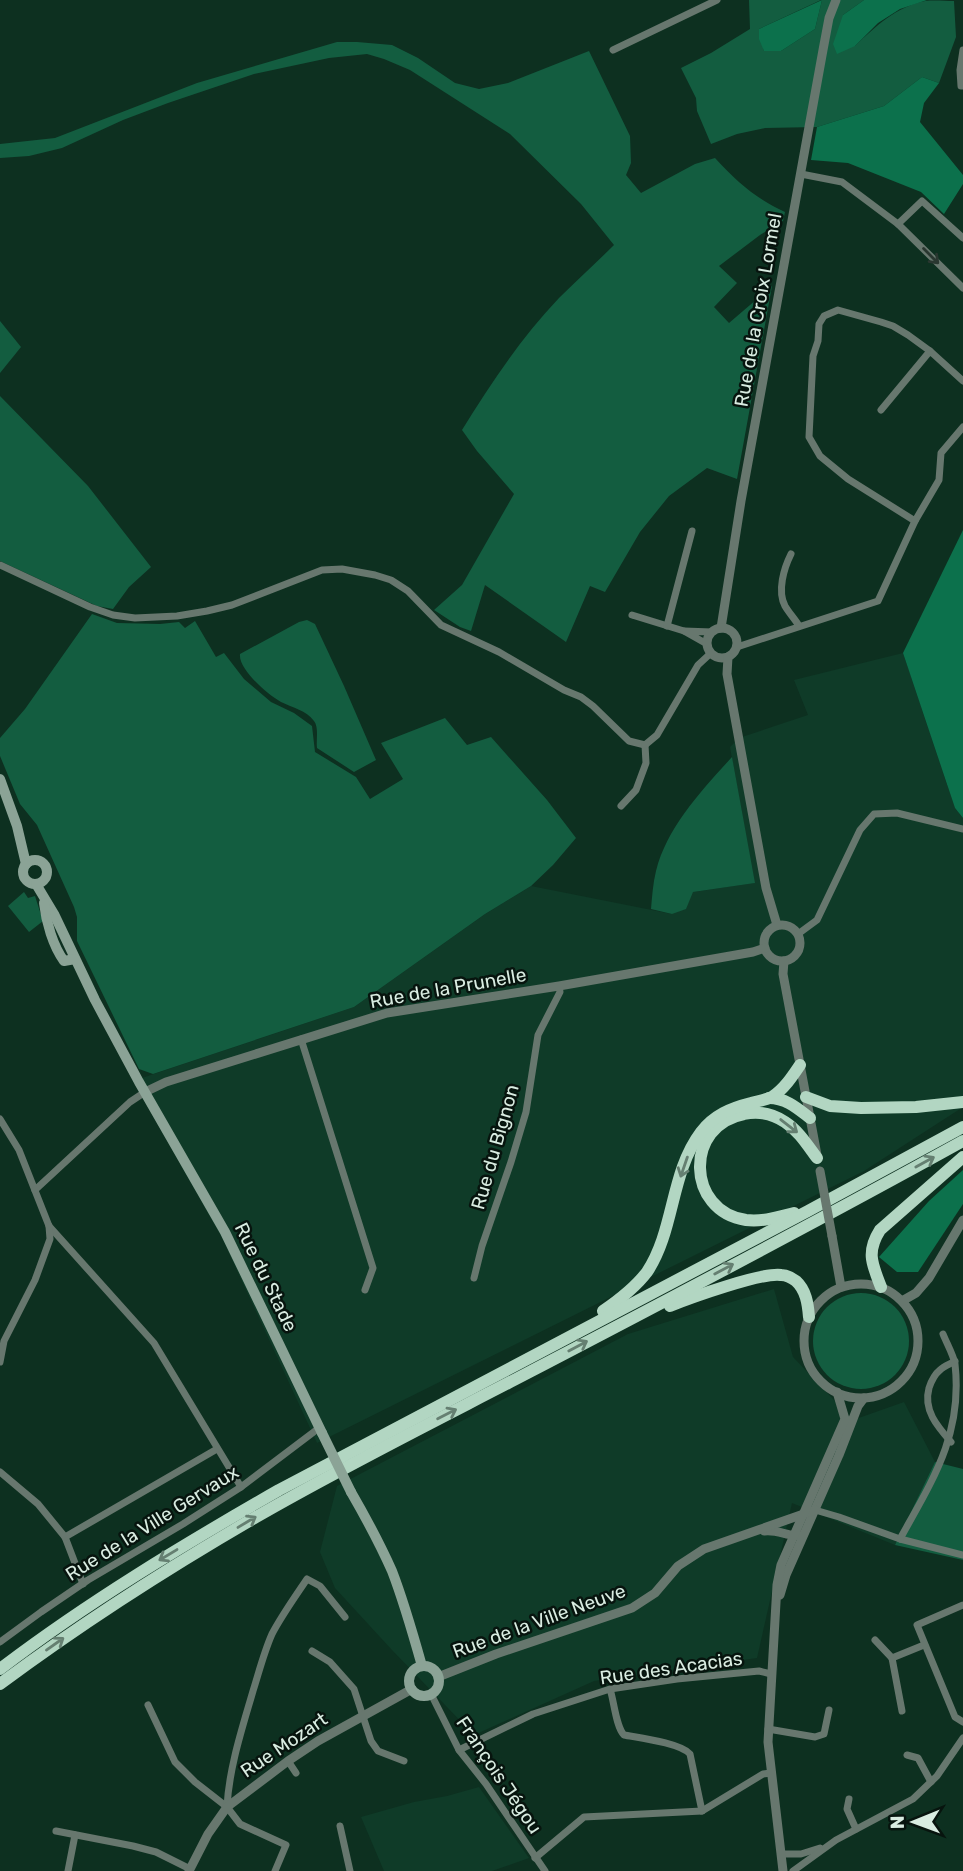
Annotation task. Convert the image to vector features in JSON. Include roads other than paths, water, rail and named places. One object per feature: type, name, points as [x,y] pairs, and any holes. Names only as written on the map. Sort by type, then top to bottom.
[{"type":"highway","points":[[769,1098],[784,1088],[800,1065]]},
{"type":"highway","points":[[806,1097],[830,1106],[861,1108],[916,1107],[963,1101]]},
{"type":"highway","points":[[556,1343],[625,1295],[646,1272],[660,1244],[688,1155],[711,1121],[735,1107],[769,1098],[789,1102],[810,1118]]},
{"type":"highway","points":[[808,1211],[760,1220],[739,1218],[719,1209],[705,1189],[699,1170],[702,1149],[715,1128],[736,1115],[756,1112],[776,1117],[793,1127],[819,1165]]},
{"type":"highway","points":[[0,1669],[89,1605],[208,1530],[355,1449],[963,1127]]},
{"type":"highway","points":[[0,1684],[139,1587],[258,1516],[963,1141]]},
{"type":"highway","points":[[881,1287],[871,1262],[872,1242],[880,1230],[963,1157]]},
{"type":"highway","points":[[642,1313],[762,1276],[782,1275],[794,1279],[800,1286],[807,1300],[809,1317]]},
{"type":"main road","name":"Rue du Stade","points":[[0,779],[31,862]]},
{"type":"main road","name":"Rue du Stade","points":[[31,862],[43,862],[46,866],[41,880],[44,897],[54,914]]},
{"type":"main road","name":"Rue du Stade","points":[[31,862],[23,872],[26,879],[32,883],[41,880]]},
{"type":"main road","name":"Rue du Stade","points":[[41,880],[70,960],[225,1232],[351,1492],[374,1533],[392,1572],[422,1666]]},
{"type":"main road","points":[[44,897],[45,912],[58,953],[70,960]]},
{"type":"main road","points":[[430,1667],[438,1677],[438,1687],[431,1694],[418,1695],[411,1689],[410,1675],[417,1668],[430,1667]]},
{"type":"street","points":[[613,50],[717,0]]},
{"type":"street","name":"Rue de la Croix Lormel","points":[[717,630],[829,18],[836,0]]},
{"type":"street","points":[[963,50],[960,69],[963,86]]},
{"type":"street","points":[[801,174],[842,182],[898,224],[963,288]]},
{"type":"street","points":[[898,224],[922,201],[963,238]]},
{"type":"street","points":[[915,522],[851,481],[820,456],[809,437],[813,356],[818,341],[819,324],[824,316],[838,310],[893,326],[930,351],[963,381]]},
{"type":"street","points":[[881,410],[930,351]]},
{"type":"street","points":[[632,615],[684,631],[719,657],[727,657],[737,647],[878,601],[915,522],[939,480],[941,453],[963,427]]},
{"type":"street","points":[[667,626],[692,531]]},
{"type":"street","points":[[791,554],[785,566],[782,589],[784,604],[799,626]]},
{"type":"street","points":[[0,565],[90,607],[113,615],[135,618],[177,616],[232,605],[322,570],[342,569],[375,575],[391,580],[408,591],[441,625],[499,652],[581,697],[629,741],[645,745],[657,735],[709,648],[708,639],[717,630]]},
{"type":"street","points":[[684,631],[726,628],[734,633],[737,647]]},
{"type":"street","points":[[727,657],[727,674],[766,888],[777,925]]},
{"type":"street","points":[[621,806],[636,790],[646,762],[645,745]]},
{"type":"street","points":[[801,931],[777,925],[768,932],[765,948],[772,958],[784,961],[795,956],[801,931],[817,920],[860,830],[874,814],[897,813],[963,829]]},
{"type":"street","name":"Rue de la Prunelle","points":[[145,1092],[166,1082],[387,1013],[559,986],[765,948]]},
{"type":"street","points":[[784,961],[783,974],[841,1287]]},
{"type":"street","name":"Rue du Bignon","points":[[474,1278],[526,1112],[538,1035],[560,992],[559,986]]},
{"type":"street","points":[[301,1039],[373,1268],[365,1290]]},
{"type":"street","points":[[35,1190],[130,1102],[145,1092]]},
{"type":"street","points":[[0,1119],[19,1150],[49,1226],[50,1239],[34,1280],[4,1341],[0,1362]]},
{"type":"street","points":[[902,1301],[916,1293],[929,1278],[963,1220]]},
{"type":"street","points":[[49,1226],[154,1343],[241,1487]]},
{"type":"street","points":[[868,1284],[881,1287],[892,1292],[912,1313],[917,1328],[915,1360],[908,1374],[887,1392],[864,1398],[836,1392],[820,1380],[808,1361],[805,1339],[809,1317],[817,1304],[841,1287],[868,1284]]},
{"type":"street","points":[[900,1539],[951,1442],[956,1423],[958,1394],[955,1362],[943,1334]]},
{"type":"street","points":[[951,1442],[937,1426],[928,1408],[927,1395],[930,1384],[939,1371],[955,1362]]},
{"type":"street","points":[[776,1610],[803,1514],[845,1419],[836,1392]]},
{"type":"street","points":[[783,1871],[768,1729],[777,1585],[781,1565],[815,1510],[858,1406],[864,1398]]},
{"type":"street","name":"Rue de la Ville Gervaux","points":[[0,1642],[83,1584],[241,1487],[321,1430]]},
{"type":"street","points":[[65,1537],[217,1449]]},
{"type":"street","points":[[829,1458],[828,1467],[812,1504],[815,1510],[900,1539],[963,1555]]},
{"type":"street","points":[[0,1472],[38,1504],[65,1537],[83,1584]]},
{"type":"street","name":"Rue de la Ville Neuve","points":[[438,1677],[496,1654],[632,1608],[655,1593],[678,1566],[704,1549],[815,1510]]},
{"type":"street","name":"Rue de la Ville Neuve","points":[[755,1532],[772,1530],[799,1535]]},
{"type":"street","points":[[227,1807],[228,1785],[264,1655],[272,1635],[307,1579],[320,1586],[345,1617]]},
{"type":"street","points":[[963,1605],[917,1625],[955,1717],[963,1722]]},
{"type":"street","points":[[875,1640],[892,1658],[902,1711]]},
{"type":"street","points":[[892,1658],[924,1645]]},
{"type":"street","points":[[312,1651],[330,1662],[354,1689],[371,1741],[378,1751],[404,1762]]},
{"type":"street","name":"Rue des Acacias","points":[[459,1750],[533,1714],[610,1689],[759,1671],[771,1674]]},
{"type":"street","name":"Rue Mozart","points":[[190,1870],[208,1833],[227,1807],[318,1741],[411,1689]]},
{"type":"street","points":[[610,1689],[620,1731],[624,1735],[687,1750],[702,1811]]},
{"type":"street","name":"François Jégou","points":[[431,1694],[459,1750],[486,1784],[545,1871]]},
{"type":"street","points":[[148,1705],[175,1762],[227,1807],[240,1824],[286,1845],[275,1871]]},
{"type":"street","points":[[768,1729],[815,1737],[824,1734],[829,1710]]},
{"type":"street","points":[[793,1871],[827,1846],[913,1799],[931,1782],[963,1738]]},
{"type":"street","points":[[907,1755],[918,1758],[931,1782]]},
{"type":"street","points":[[288,1761],[296,1773]]},
{"type":"street","points":[[535,1858],[584,1817],[702,1811],[763,1774],[771,1773]]},
{"type":"street","points":[[849,1799],[847,1809],[856,1829]]},
{"type":"street","points":[[340,1826],[350,1871]]},
{"type":"street","points":[[56,1831],[156,1852],[190,1870]]},
{"type":"street","points":[[68,1871],[75,1835]]},
{"type":"street","points":[[782,1854],[801,1854],[827,1846]]}]
